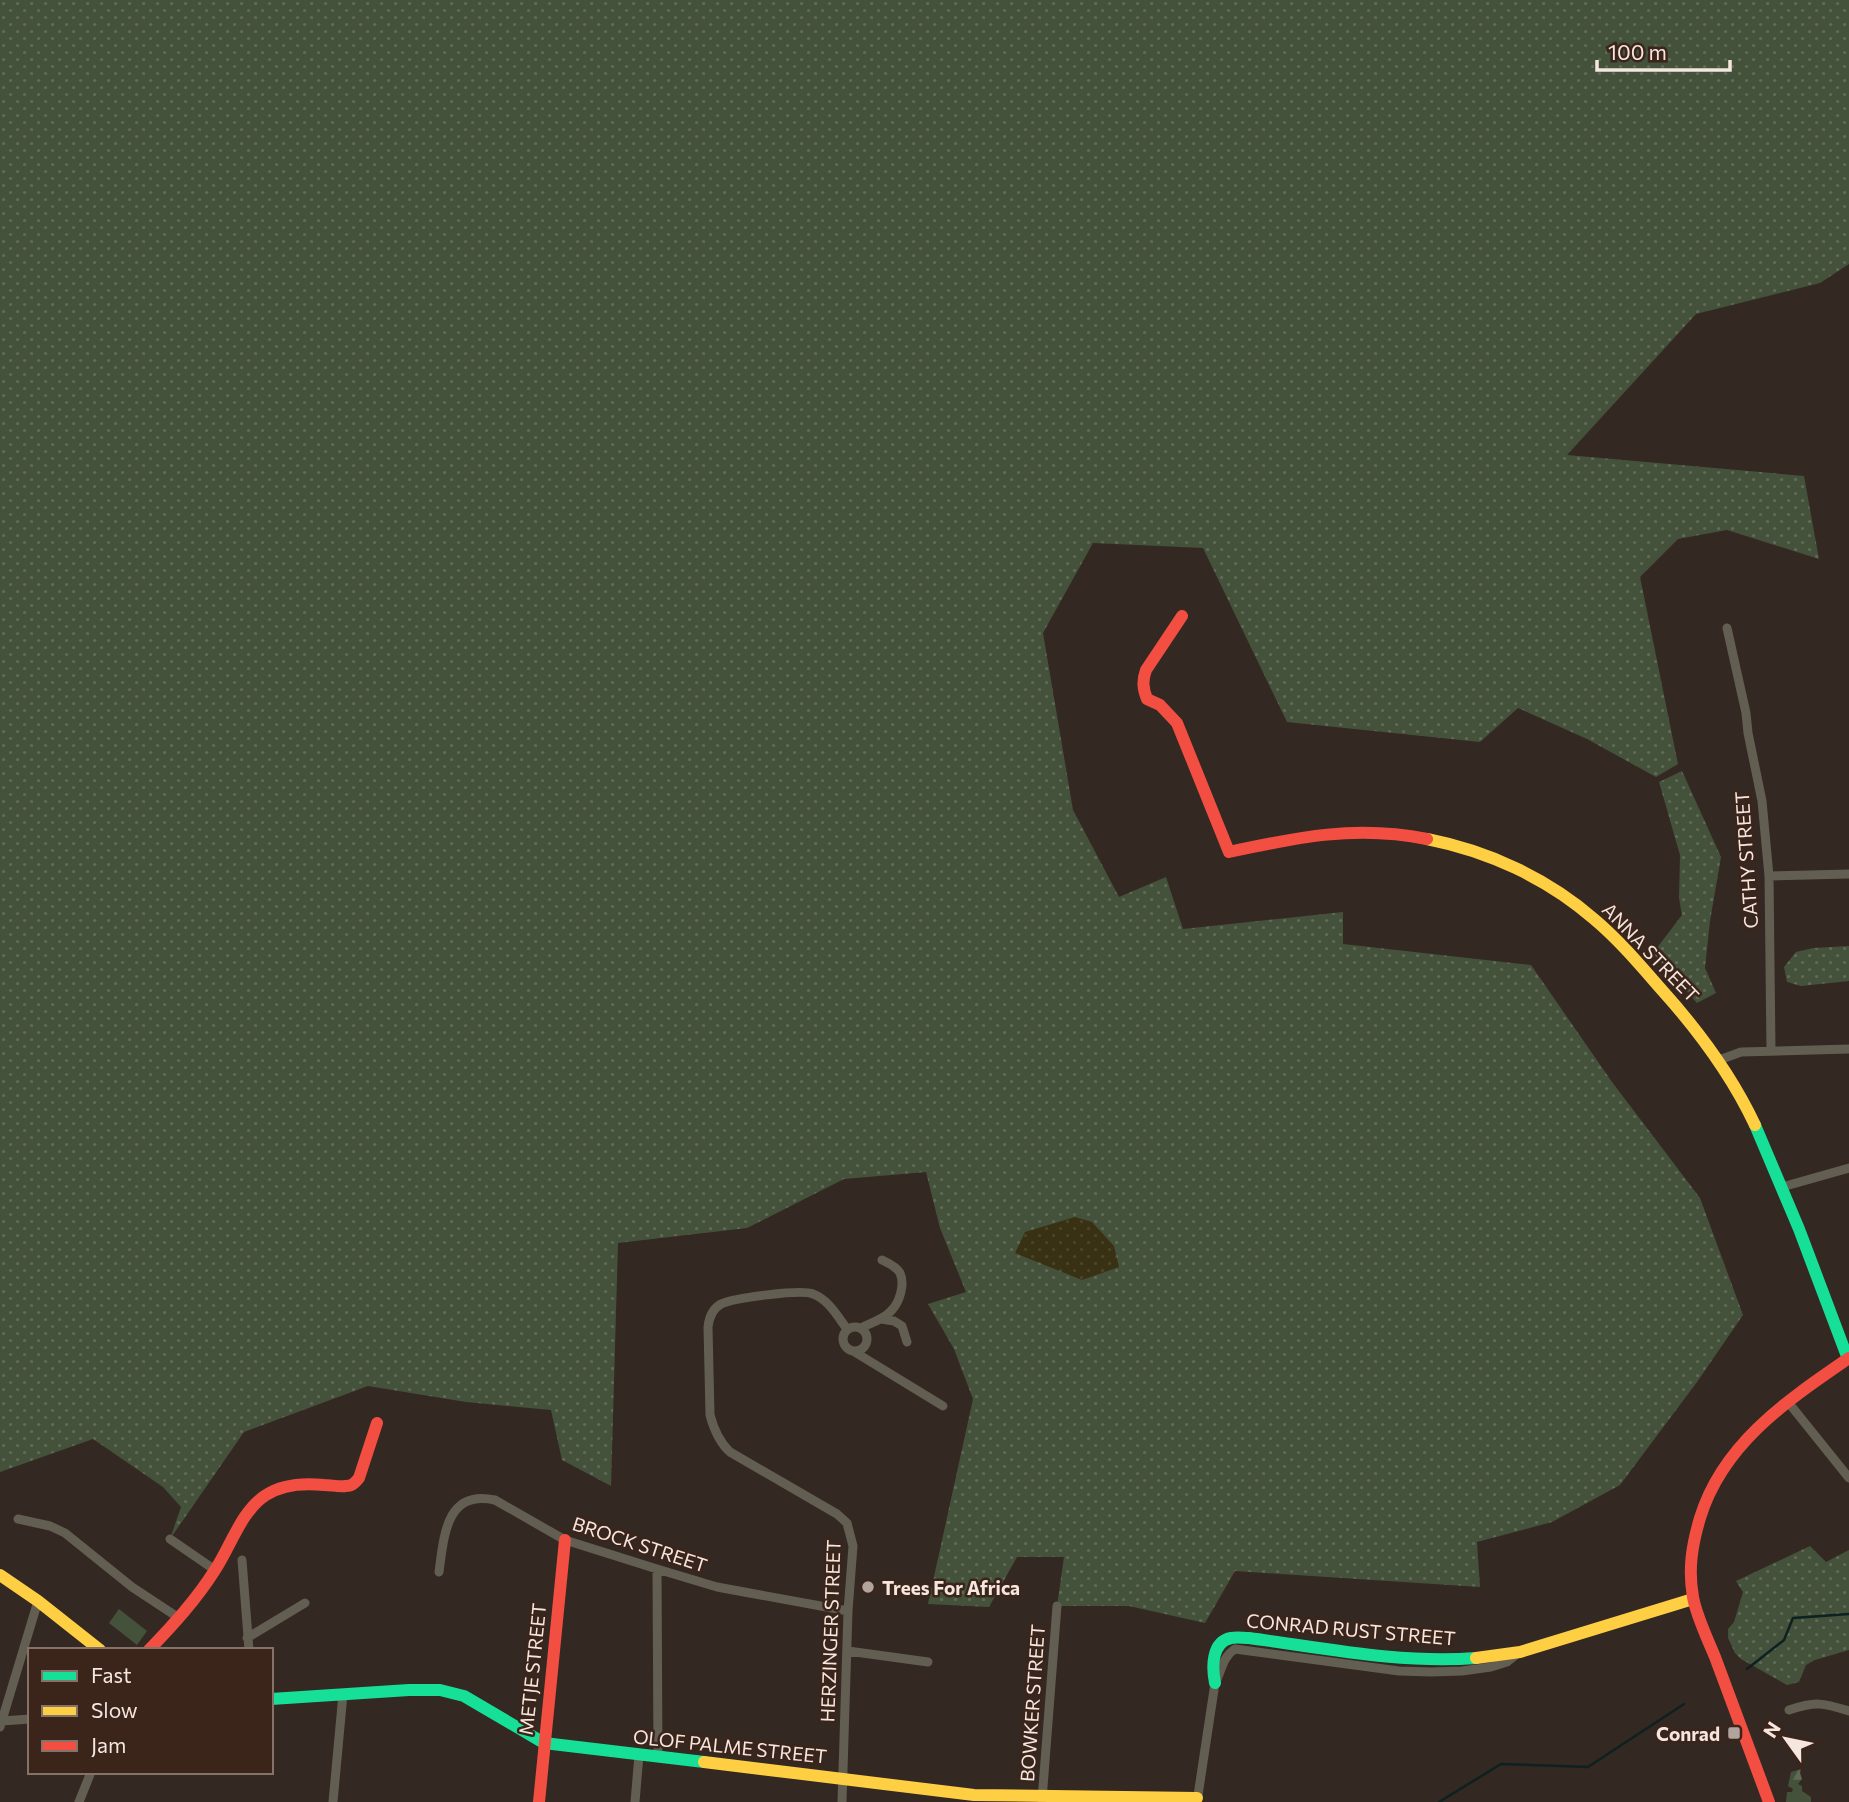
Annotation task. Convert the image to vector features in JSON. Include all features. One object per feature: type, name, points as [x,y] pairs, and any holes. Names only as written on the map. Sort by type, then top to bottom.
[{"type":"street","name":"ANNA STREET","points":[[1182,616],[1146,670],[1142,688],[1147,699],[1160,705],[1177,723],[1229,852],[1348,832],[1445,842],[1480,852],[1527,873],[1592,917],[1620,943],[1693,1024],[1719,1060],[1746,1107],[1782,1187],[1849,1359]]},
{"type":"street","name":"CATHY STREET","points":[[1727,628],[1762,801],[1769,876],[1771,1050]]},
{"type":"street","points":[[1769,876],[1849,874]]},
{"type":"street","points":[[1719,1060],[1741,1052],[1849,1049]]},
{"type":"street","points":[[1782,1187],[1849,1168]]},
{"type":"street","points":[[861,1328],[891,1312],[897,1302],[902,1281],[900,1273],[894,1266],[881,1260]]},
{"type":"street","name":"HERZINGER STREET","points":[[842,1802],[848,1611],[853,1546],[847,1523],[837,1514],[730,1452],[717,1436],[709,1415],[710,1314],[721,1304],[803,1291],[823,1300],[847,1329],[842,1339],[853,1352]]},
{"type":"street","points":[[881,1319],[894,1321],[902,1326],[907,1342]]},
{"type":"street","points":[[847,1329],[854,1326],[867,1334],[867,1343],[862,1350],[853,1352]]},
{"type":"street","points":[[853,1352],[943,1406]]},
{"type":"street","points":[[1769,1802],[1693,1599],[1693,1540],[1706,1499],[1728,1459],[1753,1430],[1849,1359]]},
{"type":"street","points":[[1788,1402],[1849,1478]]},
{"type":"street","points":[[151,1648],[187,1609],[215,1570],[256,1503],[284,1487],[306,1483],[344,1487],[353,1485],[359,1478],[377,1423]]},
{"type":"street","name":"BROCK STREET","points":[[439,1572],[447,1523],[457,1509],[472,1499],[483,1497],[495,1500],[565,1540],[657,1569],[717,1587],[848,1611]]},
{"type":"street","points":[[18,1519],[50,1526],[65,1533],[132,1587],[179,1618]]},
{"type":"street","points":[[170,1539],[215,1570]]},
{"type":"street","name":"METJE STREET","points":[[539,1802],[565,1540]]},
{"type":"street","points":[[242,1560],[249,1648]]},
{"type":"street","points":[[657,1569],[657,1757]]},
{"type":"street","points":[[0,1575],[97,1648]]},
{"type":"street","name":"CONRAD RUST STREET","points":[[1215,1683],[1213,1676],[1216,1652],[1218,1646],[1230,1637],[1424,1659],[1479,1658],[1520,1651],[1693,1599]]},
{"type":"street","points":[[28,1719],[1,1724],[38,1601]]},
{"type":"street","points":[[247,1637],[305,1603]]},
{"type":"street","name":"BOWKER STREET","points":[[1042,1799],[1057,1606]]},
{"type":"street","name":"CONRAD RUST STREET","points":[[1215,1683],[1226,1657],[1235,1649],[1399,1671],[1431,1672],[1491,1667],[1507,1662],[1520,1651]]},
{"type":"street","points":[[848,1651],[928,1662]]},
{"type":"street","points":[[1197,1800],[1215,1683]]},
{"type":"street","name":"OLOF PALME STREET","points":[[273,1699],[440,1690],[464,1696],[544,1743],[843,1778],[974,1798],[1197,1800]]},
{"type":"street","points":[[333,1802],[343,1695]]},
{"type":"street","points":[[1789,1710],[1816,1703],[1849,1711]]},
{"type":"street","points":[[635,1802],[639,1755]]},
{"type":"street","points":[[79,1802],[90,1774]]},
{"type":"green space","points":[[0,0],[1849,0],[1849,264],[1820,283],[1696,314],[1567,455],[1804,476],[1819,559],[1727,530],[1678,539],[1640,577],[1678,764],[1656,777],[1587,739],[1518,708],[1480,742],[1287,722],[1203,548],[1093,543],[1043,633],[1073,810],[1119,897],[1166,877],[1183,929],[1343,912],[1343,944],[1531,965],[1612,1082],[1700,1198],[1743,1315],[1620,1485],[1552,1522],[1477,1542],[1480,1587],[1235,1571],[1205,1623],[1129,1606],[1057,1606],[1064,1557],[1017,1557],[989,1607],[928,1604],[973,1399],[954,1349],[928,1304],[966,1292],[940,1228],[926,1172],[844,1179],[747,1228],[618,1243],[611,1486],[562,1460],[551,1410],[466,1402],[368,1386],[244,1432],[170,1539],[181,1507],[163,1487],[93,1439],[0,1472]]},
{"type":"green space","points":[[1682,771],[1721,857],[1705,968],[1716,993],[1697,1003],[1653,953],[1682,915],[1679,898],[1680,855],[1659,782]]},
{"type":"green space","points":[[1849,946],[1849,981],[1801,986],[1787,982],[1784,967],[1796,952]]},
{"type":"green space","points":[[1810,1546],[1826,1562],[1849,1550],[1849,1650],[1806,1665],[1799,1682],[1787,1685],[1741,1659],[1728,1638],[1728,1629],[1734,1622],[1743,1592],[1736,1581]]},
{"type":"green space","points":[[119,1609],[147,1631],[137,1645],[109,1623]]},
{"type":"green space","points":[[1801,1769],[1802,1779],[1798,1784],[1802,1786],[1802,1791],[1811,1797],[1811,1802],[1786,1802],[1787,1792],[1792,1792],[1793,1789],[1788,1786],[1791,1772]]},
{"type":"sand","points":[[1075,1217],[1092,1222],[1114,1246],[1119,1267],[1082,1280],[1015,1253],[1025,1232]]},
{"type":"waterway","points":[[1747,1669],[1784,1640],[1793,1618],[1849,1614]]},
{"type":"waterway","points":[[1439,1802],[1501,1764],[1588,1767],[1684,1704]]},
{"type":"traffic: fast","points":[[1755,1125],[1799,1229],[1848,1359]]},
{"type":"traffic: fast","points":[[1215,1683],[1213,1663],[1216,1650],[1224,1640],[1233,1638],[1391,1657],[1476,1658]]},
{"type":"traffic: fast","points":[[273,1699],[440,1690],[464,1696],[544,1743],[704,1762]]},
{"type":"traffic: slow","points":[[1427,839],[1472,851],[1516,868],[1557,891],[1594,919],[1637,962],[1701,1037],[1724,1070],[1755,1125]]},
{"type":"traffic: slow","points":[[0,1575],[97,1648]]},
{"type":"traffic: slow","points":[[1476,1658],[1520,1652],[1693,1599]]},
{"type":"traffic: slow","points":[[704,1762],[974,1795],[1197,1798]]},
{"type":"traffic: jam","points":[[1182,616],[1146,670],[1144,688],[1147,699],[1160,705],[1177,723],[1229,852],[1303,838],[1351,833],[1427,839]]},
{"type":"traffic: jam","points":[[1769,1802],[1697,1612],[1691,1577],[1693,1547],[1700,1518],[1711,1491],[1724,1467],[1741,1445],[1781,1407],[1849,1358]]},
{"type":"traffic: jam","points":[[151,1648],[200,1592],[221,1561],[243,1519],[257,1502],[273,1491],[287,1486],[353,1484],[359,1478],[377,1423]]},
{"type":"traffic: jam","points":[[539,1802],[565,1540]]},
{"type":"place","name":"Trees For Africa","points":[[868,1587]]},
{"type":"place","name":"Conrad","points":[[1734,1733]]}]
